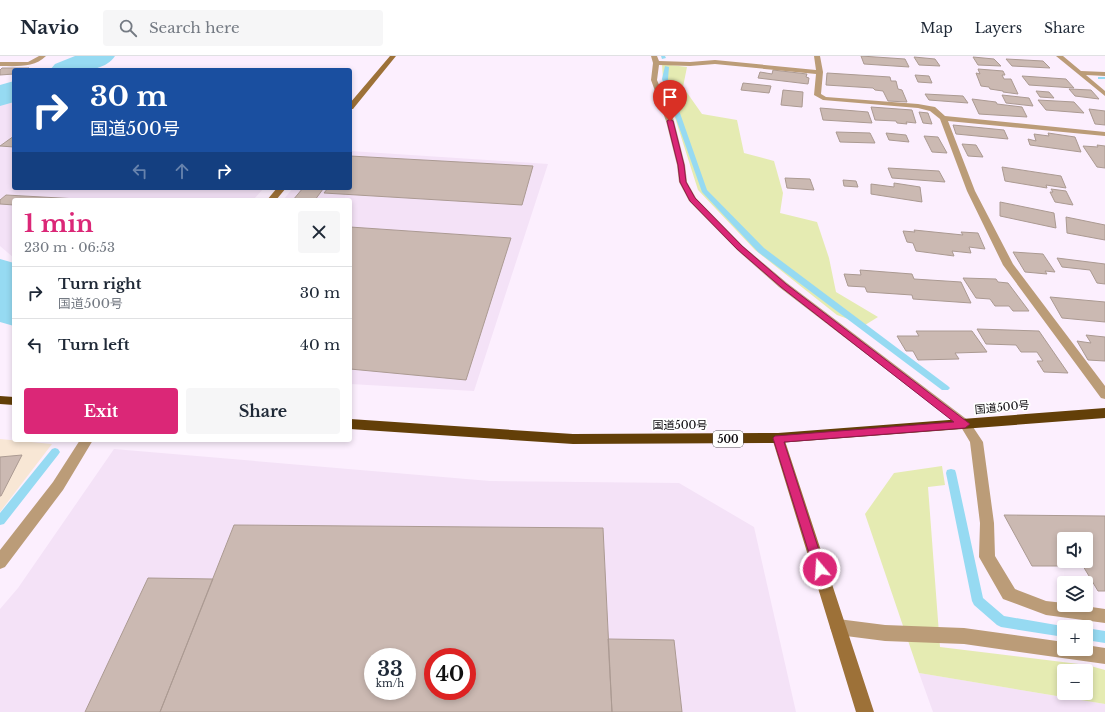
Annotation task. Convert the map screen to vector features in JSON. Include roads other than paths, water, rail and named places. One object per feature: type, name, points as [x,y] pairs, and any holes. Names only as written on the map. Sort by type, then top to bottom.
[{"type":"highway","points":[[0,400],[12,401]]},
{"type":"highway","name":"国道500号","points":[[352,424],[574,439],[778,438],[1105,412]]},
{"type":"street","points":[[0,64],[37,62],[43,56]]},
{"type":"street","points":[[352,105],[393,56]]},
{"type":"street","points":[[817,56],[820,72],[817,95],[825,99],[918,106],[932,109],[943,118],[971,191],[1008,266],[1105,395]]},
{"type":"street","points":[[1059,56],[1105,94]]},
{"type":"street","points":[[820,72],[715,62],[690,64],[655,59],[654,80],[670,121],[681,165],[683,182],[692,199],[740,248],[783,285],[965,424],[976,442],[987,523],[987,557],[1009,594],[1046,608],[1105,616]]},
{"type":"street","points":[[1080,73],[1105,74]]},
{"type":"street","points":[[943,118],[1105,134]]},
{"type":"street","points":[[273,198],[280,190]]},
{"type":"street","points":[[778,438],[865,712]]},
{"type":"street","points":[[0,562],[58,486],[86,442]]},
{"type":"street","points":[[838,627],[885,633],[964,636],[1105,656]]},
{"type":"waterway","points":[[70,68],[101,56]]},
{"type":"waterway","points":[[667,67],[665,79],[704,191],[761,250],[945,388]]},
{"type":"waterway","points":[[1100,78],[1105,78]]},
{"type":"waterway","points":[[0,97],[12,91]]},
{"type":"waterway","points":[[0,273],[12,291]]},
{"type":"waterway","points":[[0,521],[55,452]]},
{"type":"waterway","points":[[951,473],[978,601],[1001,621],[1057,630]]},
{"type":"waterway","points":[[1093,635],[1105,637]]}]
